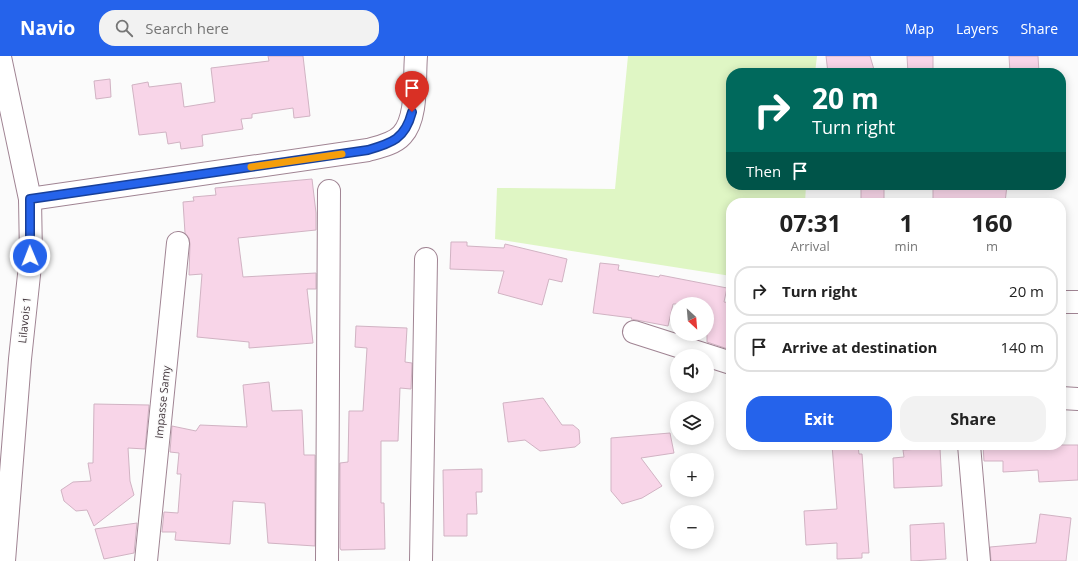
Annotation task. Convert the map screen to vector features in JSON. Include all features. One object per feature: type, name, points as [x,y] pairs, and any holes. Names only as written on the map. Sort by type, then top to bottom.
[{"type":"street","points":[[30,199],[368,150],[388,143],[401,136],[409,124],[412,112],[416,56]]},
{"type":"street","name":"Lilavois 1","points":[[0,57],[30,199],[30,256],[20,359],[4,561]]},
{"type":"street","points":[[327,561],[329,191]]},
{"type":"street","name":"Impasse Samy","points":[[146,561],[178,243]]},
{"type":"street","points":[[421,561],[426,259]]},
{"type":"street","points":[[1066,302],[1078,302]]},
{"type":"street","points":[[634,332],[726,361]]},
{"type":"street","points":[[1066,398],[1078,399]]},
{"type":"street","points":[[969,450],[978,561]]},
{"type":"green space","points":[[628,56],[817,56],[816,68],[726,68],[726,190],[806,190],[805,198],[726,198],[726,275],[495,239],[497,188],[615,189]]},
{"type":"building","points":[[268,56],[303,56],[310,116],[294,118],[293,108],[252,114],[252,118],[241,119],[243,129],[202,135],[203,146],[181,149],[180,142],[168,144],[166,132],[139,135],[132,85],[148,82],[149,87],[181,83],[184,107],[215,102],[211,68],[269,61]]},
{"type":"building","points":[[826,56],[870,56],[874,68],[827,68]]},
{"type":"building","points":[[907,56],[933,56],[933,68],[908,68]]},
{"type":"building","points":[[1009,56],[1038,56],[1039,68],[1010,68]]},
{"type":"building","points":[[110,79],[111,97],[96,99],[94,81]]},
{"type":"building","points":[[312,179],[316,213],[316,230],[238,238],[243,277],[316,273],[316,289],[307,289],[313,343],[249,348],[249,342],[197,337],[202,274],[189,275],[190,244],[189,238],[185,233],[183,202],[194,201],[193,197],[216,195],[215,188]]},
{"type":"building","points":[[861,190],[884,190],[884,198],[861,198]]},
{"type":"building","points":[[933,190],[1006,190],[1006,198],[933,198]]},
{"type":"building","points":[[451,242],[467,242],[467,246],[504,248],[505,244],[567,259],[562,282],[549,279],[542,305],[498,293],[504,271],[450,269]]},
{"type":"building","points":[[600,263],[619,265],[618,270],[659,277],[660,275],[726,288],[724,302],[726,302],[726,348],[707,342],[714,341],[714,297],[670,297],[670,317],[668,326],[631,319],[632,318],[593,313]]},
{"type":"building","points":[[356,326],[407,328],[405,362],[412,363],[411,389],[400,388],[398,441],[381,441],[381,503],[384,503],[385,549],[341,550],[340,548],[340,463],[348,462],[349,411],[363,411],[367,348],[355,347]]},
{"type":"building","points":[[269,382],[272,411],[302,410],[304,455],[315,455],[315,546],[268,543],[265,503],[233,501],[230,544],[175,540],[176,532],[162,532],[164,512],[178,513],[181,474],[177,474],[179,453],[170,452],[172,426],[196,431],[200,425],[247,427],[243,385]]},
{"type":"building","points":[[543,398],[562,425],[573,425],[579,430],[580,443],[575,447],[540,451],[525,440],[508,442],[503,403]]},
{"type":"building","points":[[94,404],[149,405],[145,449],[128,448],[130,481],[134,495],[94,526],[87,510],[76,511],[64,501],[61,490],[73,482],[91,481],[88,463],[93,463]]},
{"type":"building","points":[[670,433],[670,445],[672,445],[674,453],[641,458],[662,486],[642,498],[622,504],[611,491],[611,438]]},
{"type":"building","points":[[1066,445],[1078,445],[1078,480],[1039,482],[1038,470],[1003,472],[1003,461],[984,461],[983,450],[1066,450]]},
{"type":"building","points":[[832,450],[859,450],[859,454],[862,454],[869,553],[862,553],[862,558],[837,559],[837,543],[806,545],[804,511],[837,509]]},
{"type":"building","points":[[903,450],[940,450],[942,486],[894,488],[893,458],[904,457]]},
{"type":"building","points":[[482,469],[482,492],[476,492],[477,514],[467,514],[467,536],[444,536],[443,470]]},
{"type":"building","points":[[1040,514],[1071,518],[1066,561],[991,561],[990,547],[1036,543]]},
{"type":"building","points":[[137,523],[134,553],[104,559],[95,529]]},
{"type":"building","points":[[944,523],[946,559],[911,561],[910,525]]},
{"type":"slow traffic","points":[[251,167],[342,154]]},
{"type":"route","points":[[30,256],[30,199],[368,150],[388,143],[401,136],[409,124],[412,112]]}]
